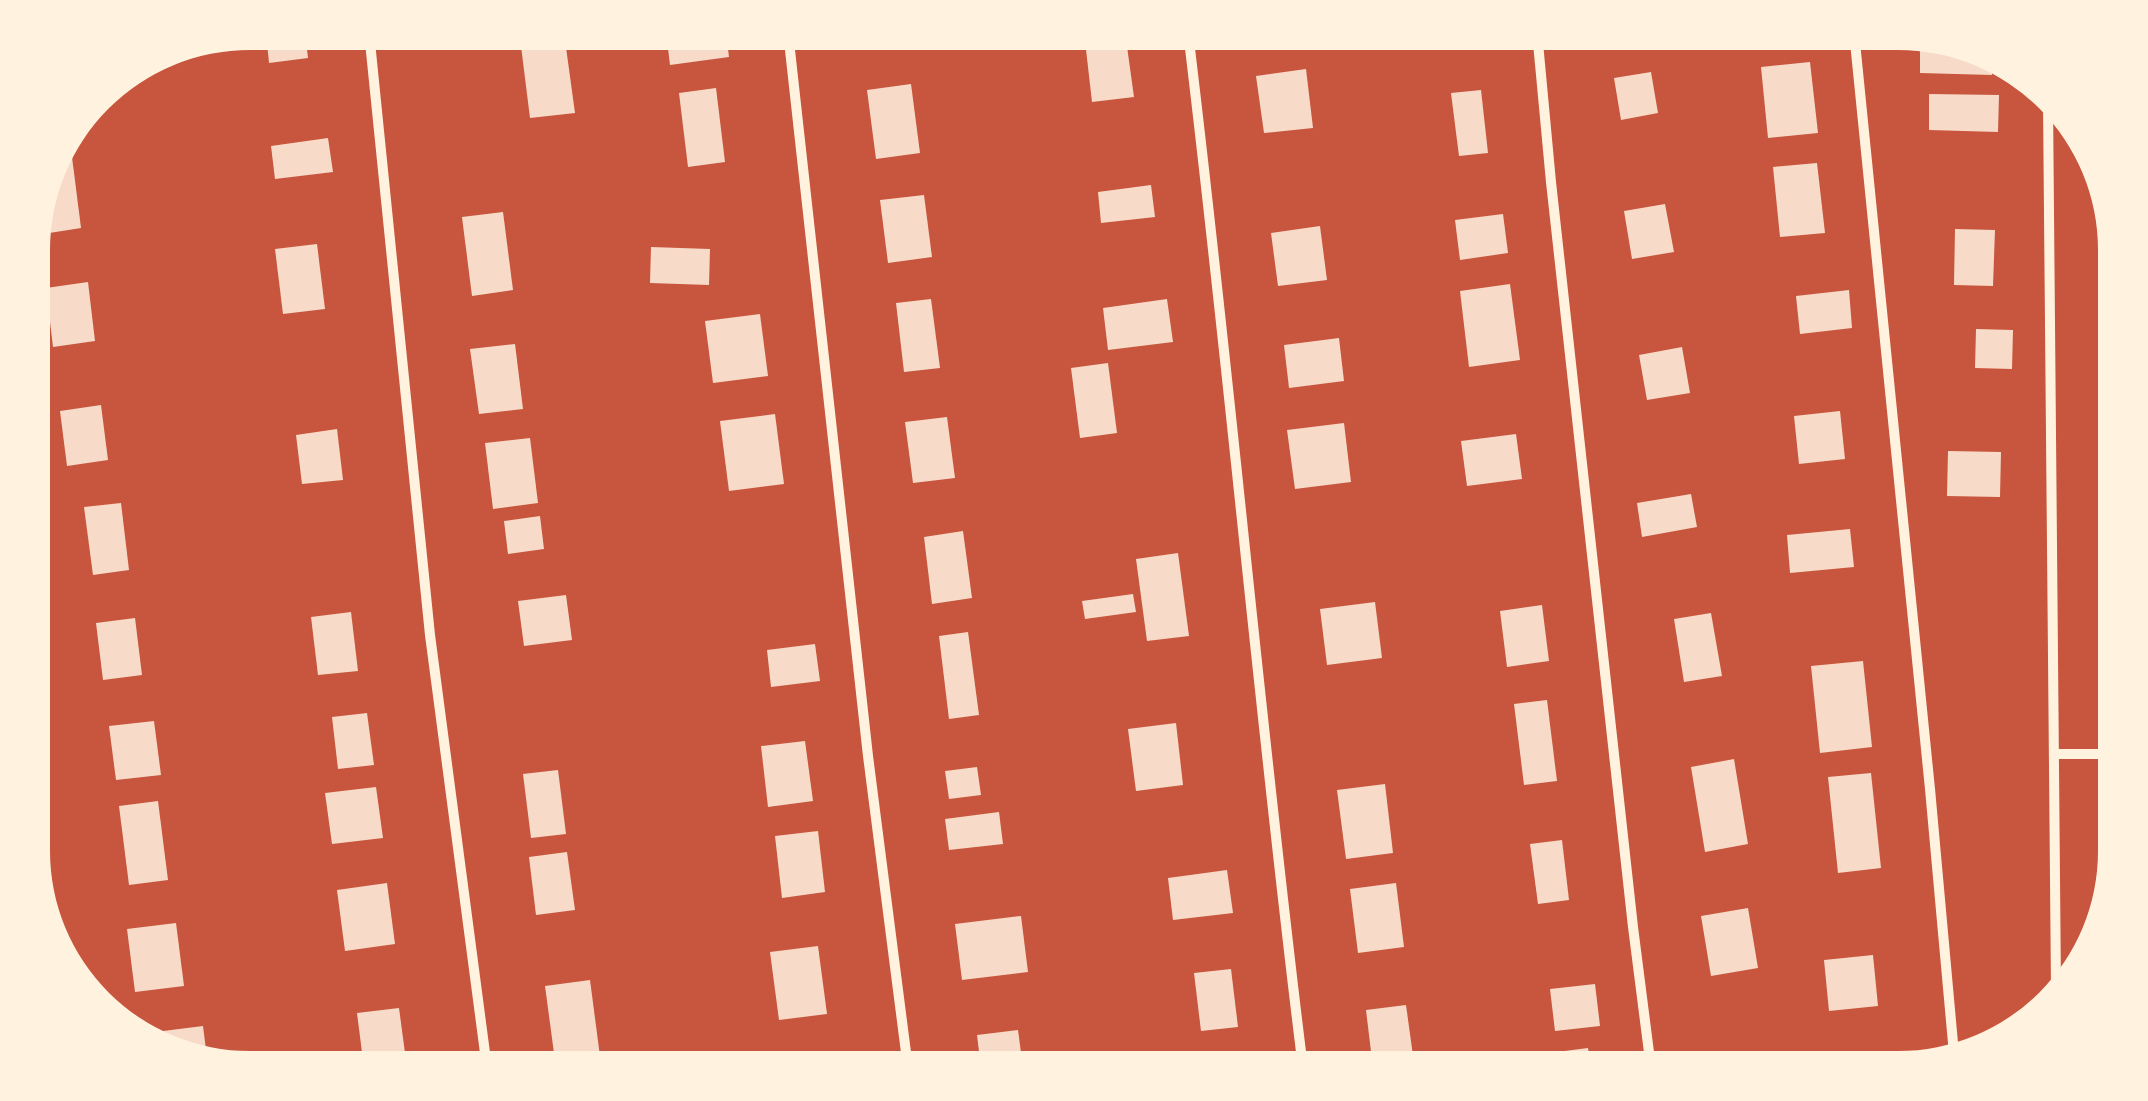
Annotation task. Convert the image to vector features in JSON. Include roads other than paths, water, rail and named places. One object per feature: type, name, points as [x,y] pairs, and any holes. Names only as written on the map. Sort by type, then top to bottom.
[{"type":"street","points":[[371,50],[430,635],[485,1051]]},
{"type":"street","points":[[790,50],[868,756],[906,1051]]},
{"type":"street","points":[[1190,50],[1301,1051]]},
{"type":"street","points":[[1539,50],[1649,1051]]},
{"type":"street","points":[[1856,50],[1953,1043]]},
{"type":"street","points":[[2048,119],[2056,973]]},
{"type":"street","points":[[2054,754],[2098,754]]}]
